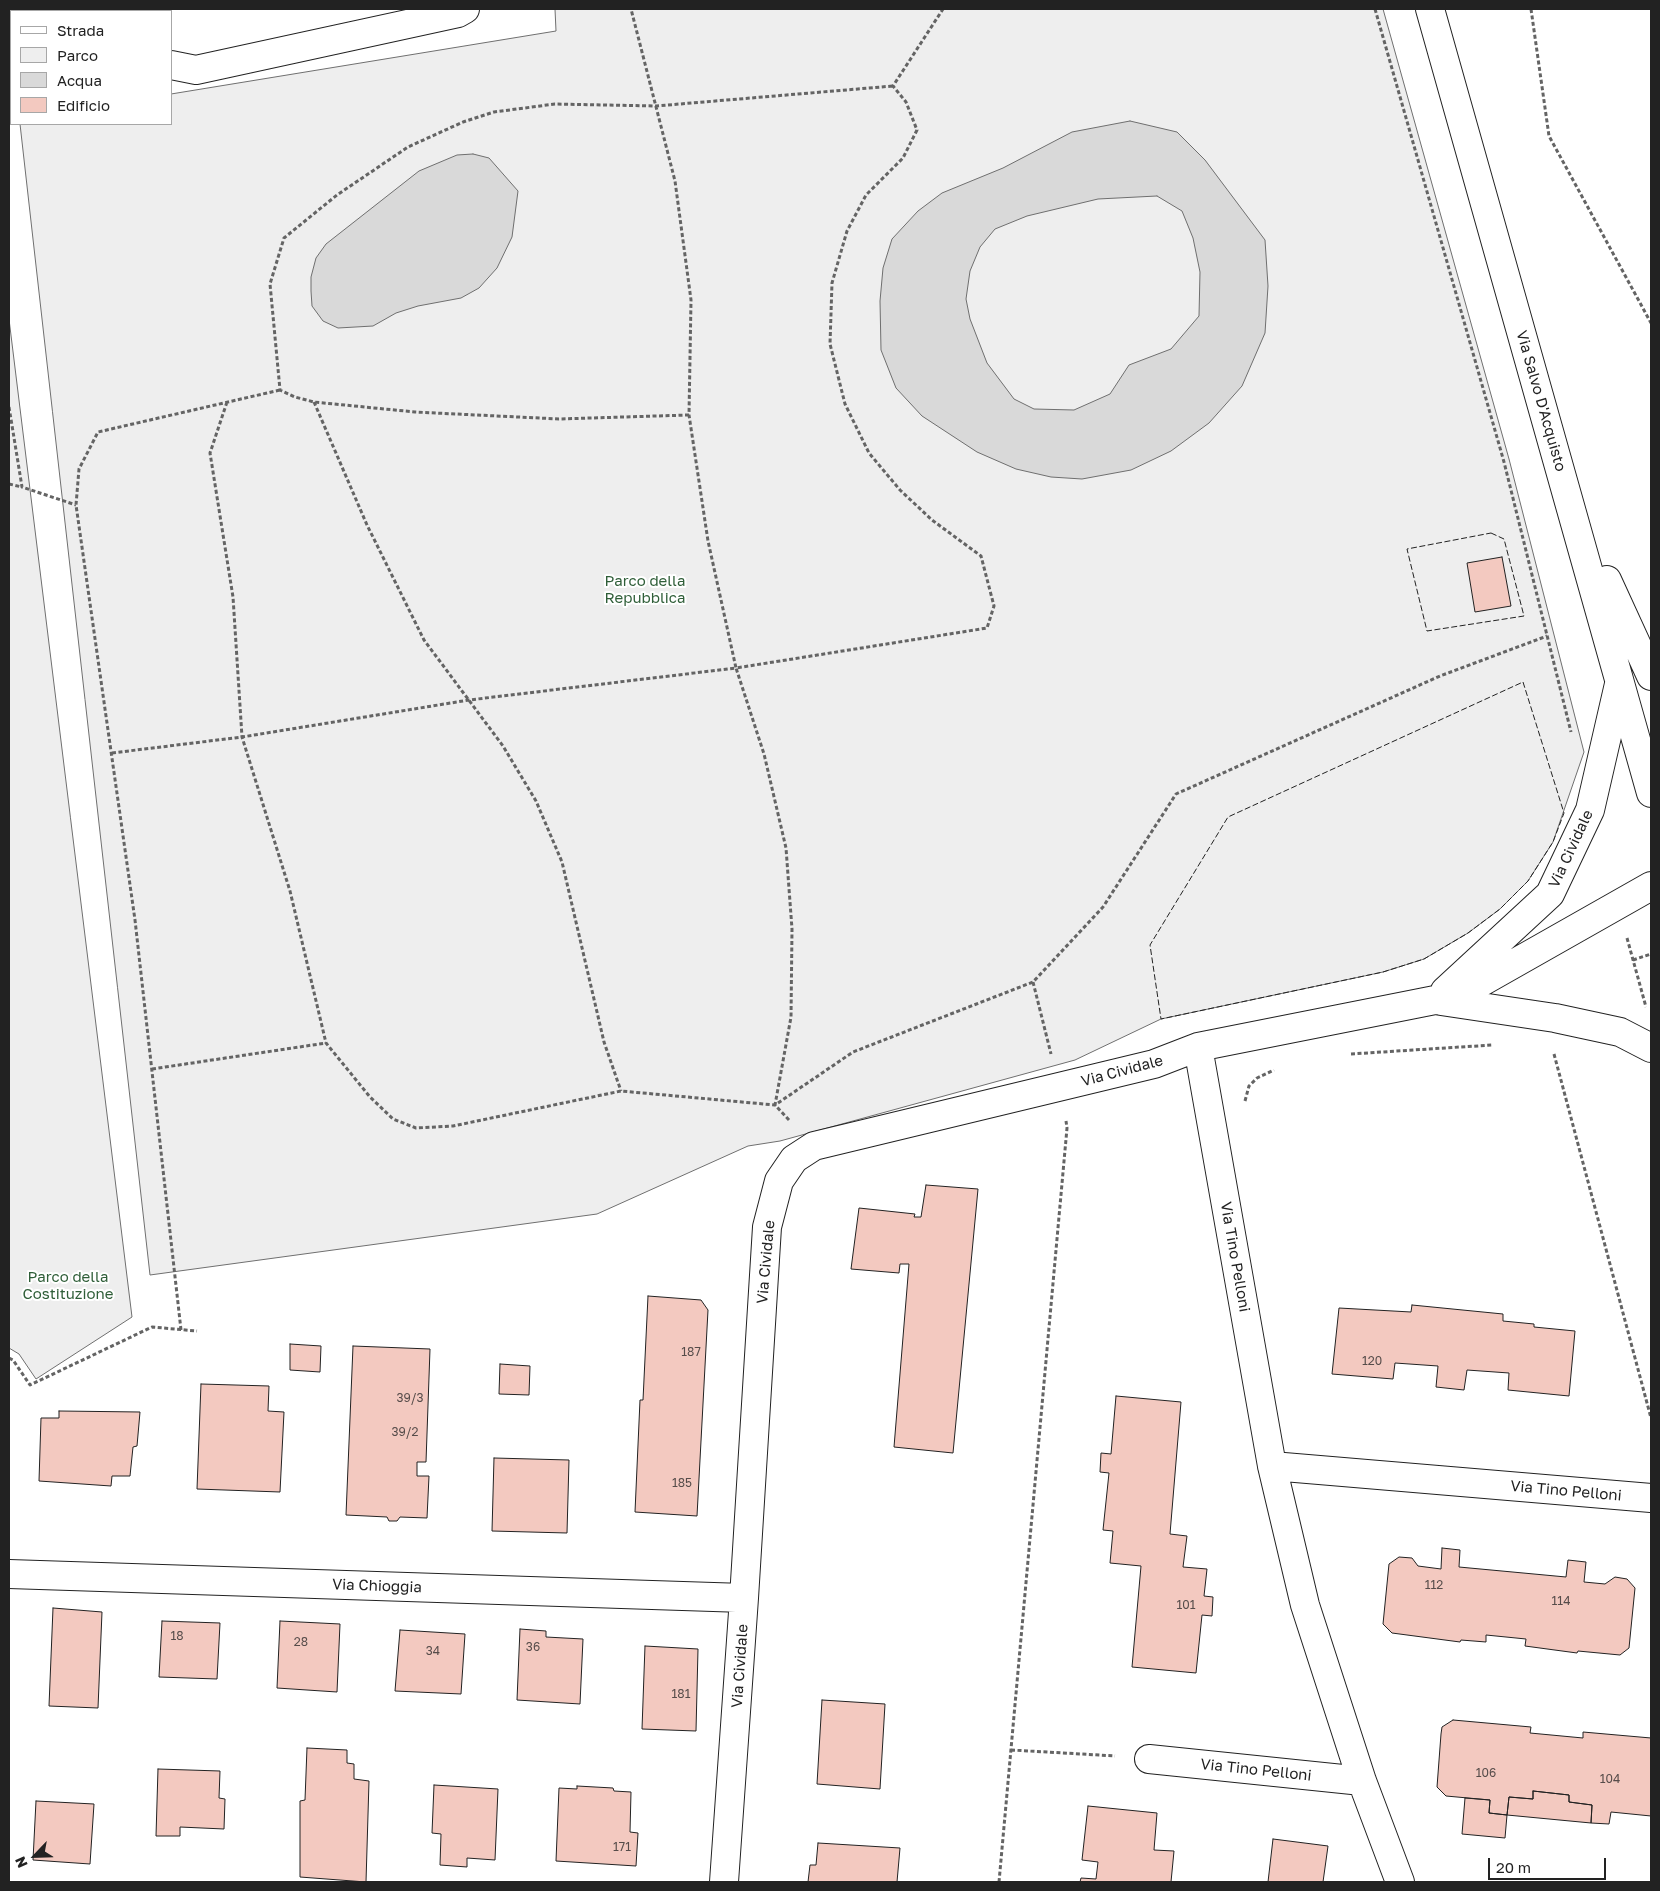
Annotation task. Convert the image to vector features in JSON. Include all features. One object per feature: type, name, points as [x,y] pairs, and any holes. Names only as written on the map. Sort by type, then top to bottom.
[{"type":"street","points":[[172,65],[196,70],[416,16],[458,13],[465,9]]},
{"type":"street","name":"Via Salvo D'Acquisto","points":[[1430,9],[1651,793]]},
{"type":"street","points":[[1559,466],[1619,608],[1651,676]]},
{"type":"street","name":"Via Cividale","points":[[1435,1000],[1550,894],[1590,810],[1620,680]]},
{"type":"street","name":"Via Cividale","points":[[724,1882],[744,1598],[766,1227],[779,1181],[794,1159],[814,1146],[1154,1064],[1198,1048],[1435,1000],[1471,988],[1618,907],[1651,886]]},
{"type":"street","name":"Via Cividale","points":[[1435,1000],[1555,1018],[1620,1032],[1651,1048]]},
{"type":"street","name":"Via Tino Pelloni","points":[[1198,1048],[1272,1466],[1305,1605],[1362,1781],[1400,1882]]},
{"type":"street","name":"Via Tino Pelloni","points":[[1272,1466],[1651,1498]]},
{"type":"street","name":"Via Chioggia","points":[[9,1574],[744,1598]]},
{"type":"street","name":"Via Tino Pelloni","points":[[1149,1758],[1362,1781]]},
{"type":"path","points":[[631,9],[675,181],[691,300],[689,415],[708,541],[736,668],[764,754],[786,848],[792,929],[791,1017],[775,1105]]},
{"type":"path","points":[[892,86],[943,9]]},
{"type":"path","points":[[1375,9],[1504,462],[1571,733]]},
{"type":"path","points":[[1531,9],[1549,136],[1651,323]]},
{"type":"path","points":[[280,390],[270,284],[276,258],[284,238],[337,195],[408,147],[494,112],[555,104],[656,106],[892,86]]},
{"type":"path","points":[[112,753],[242,737],[469,700],[736,668],[987,628],[994,606],[981,556],[932,520],[900,490],[868,453],[846,404],[830,344],[832,283],[847,231],[866,195],[902,158],[917,130],[906,102],[892,86]]},
{"type":"path","points":[[181,1330],[135,920],[76,505],[79,469],[98,432],[280,390],[294,397],[314,402],[415,412],[560,419],[689,415]]},
{"type":"path","points":[[226,402],[210,453],[233,597],[242,737],[290,891],[326,1043],[370,1097],[393,1119],[416,1128],[453,1126],[621,1091],[775,1105],[853,1052],[1033,982],[1103,907],[1176,794],[1440,676],[1547,636]]},
{"type":"path","points":[[314,402],[367,525],[424,640],[503,746],[536,801],[562,862],[604,1042],[621,1091]]},
{"type":"path","points":[[9,407],[22,487]]},
{"type":"path","points":[[9,484],[76,505]]},
{"type":"path","points":[[1618,907],[1649,1016]]},
{"type":"path","points":[[1633,960],[1651,954]]},
{"type":"path","points":[[999,1882],[1068,1128],[1033,982]]},
{"type":"path","points":[[152,1069],[326,1043]]},
{"type":"path","points":[[1343,1055],[1493,1045]]},
{"type":"path","points":[[1553,1051],[1651,1418]]},
{"type":"path","points":[[1245,1109],[1245,1097],[1249,1086],[1257,1078],[1281,1068]]},
{"type":"path","points":[[775,1105],[814,1146]]},
{"type":"path","points":[[9,1358],[13,1360],[30,1385],[152,1327],[197,1331]]},
{"type":"path","points":[[1011,1750],[1149,1758]]},
{"type":"green space","name":"Parco della Repubblica","points":[[555,9],[1383,9],[1509,459],[1584,752],[1553,842],[1528,881],[1500,909],[1468,933],[1424,959],[1383,972],[1161,1019],[1075,1060],[780,1141],[748,1146],[597,1214],[150,1275],[20,125],[172,125],[172,94],[556,31]]},
{"type":"green space","name":"Parco della Costituzione","points":[[9,319],[132,1317],[36,1379],[19,1354],[9,1348]]},
{"type":"water","points":[[1130,121],[1177,132],[1205,160],[1265,240],[1268,286],[1265,333],[1242,386],[1209,423],[1171,451],[1131,470],[1082,479],[1051,477],[1016,469],[977,452],[922,416],[896,388],[881,350],[880,301],[883,268],[892,239],[918,211],[942,193],[1003,168],[1072,132]],"holes":[[[1157,196],[1182,211],[1193,238],[1200,272],[1199,316],[1171,349],[1129,365],[1110,394],[1074,410],[1034,409],[1014,399],[987,363],[970,319],[966,299],[970,271],[980,247],[995,229],[1027,216],[1098,199]]]},
{"type":"water","points":[[473,154],[489,158],[518,191],[512,237],[497,268],[479,288],[461,298],[418,306],[396,313],[373,326],[338,328],[323,321],[312,306],[311,277],[316,258],[326,244],[419,171],[457,155]]},
{"type":"building","points":[[1502,557],[1511,606],[1475,612],[1467,563]]},
{"type":"building","points":[[926,1185],[978,1189],[953,1453],[894,1447],[909,1264],[900,1264],[899,1273],[851,1269],[859,1208],[915,1214],[914,1217],[921,1217]]},
{"type":"building","points":[[648,1296],[701,1300],[708,1310],[697,1516],[635,1512],[640,1400],[643,1400]]},
{"type":"building","points":[[1412,1305],[1503,1314],[1503,1321],[1534,1324],[1534,1327],[1575,1331],[1569,1396],[1508,1390],[1509,1373],[1467,1370],[1464,1390],[1436,1387],[1438,1366],[1395,1363],[1393,1379],[1332,1374],[1339,1308],[1411,1312]]},
{"type":"building","points":[[290,1344],[321,1346],[320,1372],[290,1370]]},
{"type":"building","points":[[353,1346],[430,1349],[426,1462],[417,1462],[417,1476],[429,1476],[427,1518],[400,1517],[397,1521],[389,1521],[387,1517],[346,1515]]},
{"type":"building","points":[[500,1364],[530,1366],[529,1395],[499,1394]]},
{"type":"building","points":[[201,1384],[269,1386],[268,1411],[284,1412],[280,1492],[197,1489]]},
{"type":"building","points":[[1116,1396],[1181,1402],[1170,1534],[1187,1536],[1183,1567],[1207,1569],[1204,1596],[1213,1597],[1212,1616],[1202,1615],[1196,1673],[1132,1667],[1141,1566],[1110,1563],[1113,1531],[1103,1530],[1109,1473],[1100,1472],[1101,1453],[1111,1454]]},
{"type":"building","points":[[59,1411],[140,1412],[137,1446],[133,1447],[130,1476],[112,1476],[111,1486],[39,1481],[41,1418],[59,1418]]},
{"type":"building","points":[[494,1458],[569,1460],[567,1533],[492,1531]]},
{"type":"building","points":[[1442,1548],[1460,1550],[1459,1567],[1566,1577],[1568,1560],[1586,1562],[1584,1582],[1605,1584],[1615,1577],[1627,1579],[1635,1588],[1629,1648],[1620,1655],[1578,1651],[1577,1653],[1525,1646],[1526,1639],[1486,1635],[1486,1642],[1461,1640],[1460,1642],[1392,1633],[1383,1624],[1389,1564],[1399,1557],[1412,1558],[1418,1566],[1441,1569]]},
{"type":"building","points":[[53,1608],[102,1612],[98,1708],[49,1706]]},
{"type":"building","points":[[162,1621],[220,1623],[217,1679],[159,1677]]},
{"type":"building","points":[[280,1621],[340,1624],[337,1692],[277,1688]]},
{"type":"building","points":[[520,1629],[546,1631],[546,1637],[583,1639],[580,1704],[517,1700]]},
{"type":"building","points":[[400,1630],[465,1634],[461,1694],[395,1691]]},
{"type":"building","points":[[645,1646],[698,1649],[696,1731],[642,1729]]},
{"type":"building","points":[[822,1700],[885,1704],[880,1789],[817,1784]]},
{"type":"building","points":[[1453,1720],[1531,1727],[1530,1733],[1583,1738],[1583,1732],[1651,1738],[1651,1816],[1611,1812],[1609,1824],[1591,1823],[1592,1805],[1569,1802],[1569,1795],[1533,1791],[1533,1799],[1509,1797],[1507,1815],[1489,1813],[1490,1800],[1446,1796],[1437,1787],[1441,1734],[1442,1727]]},
{"type":"building","points":[[307,1748],[347,1750],[347,1763],[354,1764],[354,1779],[369,1781],[366,1882],[300,1877],[300,1801],[305,1800]]},
{"type":"building","points":[[158,1769],[220,1771],[219,1798],[225,1799],[224,1829],[180,1827],[180,1836],[156,1836]]},
{"type":"building","points":[[434,1785],[498,1789],[495,1860],[467,1858],[467,1867],[440,1865],[441,1834],[432,1833]]},
{"type":"building","points":[[577,1786],[613,1788],[614,1791],[631,1792],[630,1832],[638,1833],[636,1866],[556,1861],[559,1788],[577,1789]]},
{"type":"building","points":[[1533,1791],[1569,1795],[1569,1802],[1592,1805],[1591,1823],[1507,1815],[1509,1797],[1533,1799]]},
{"type":"building","points":[[1465,1798],[1490,1800],[1489,1813],[1507,1815],[1505,1838],[1462,1834]]},
{"type":"building","points":[[36,1801],[94,1804],[90,1864],[33,1860]]},
{"type":"building","points":[[1088,1806],[1157,1813],[1154,1850],[1174,1851],[1171,1882],[1080,1882],[1081,1878],[1096,1879],[1098,1862],[1082,1860]]},
{"type":"building","points":[[1273,1839],[1328,1846],[1323,1882],[1268,1882]]},
{"type":"building","points":[[818,1843],[900,1848],[897,1882],[808,1882],[810,1865],[816,1865]]},
{"type":"fence","points":[[1491,533],[1504,539],[1524,616],[1427,631],[1407,549],[1491,533]]},
{"type":"fence","points":[[1523,682],[1564,813],[1553,842],[1528,881],[1500,909],[1468,933],[1424,959],[1383,972],[1161,1019],[1150,945],[1228,817],[1523,682]]}]
